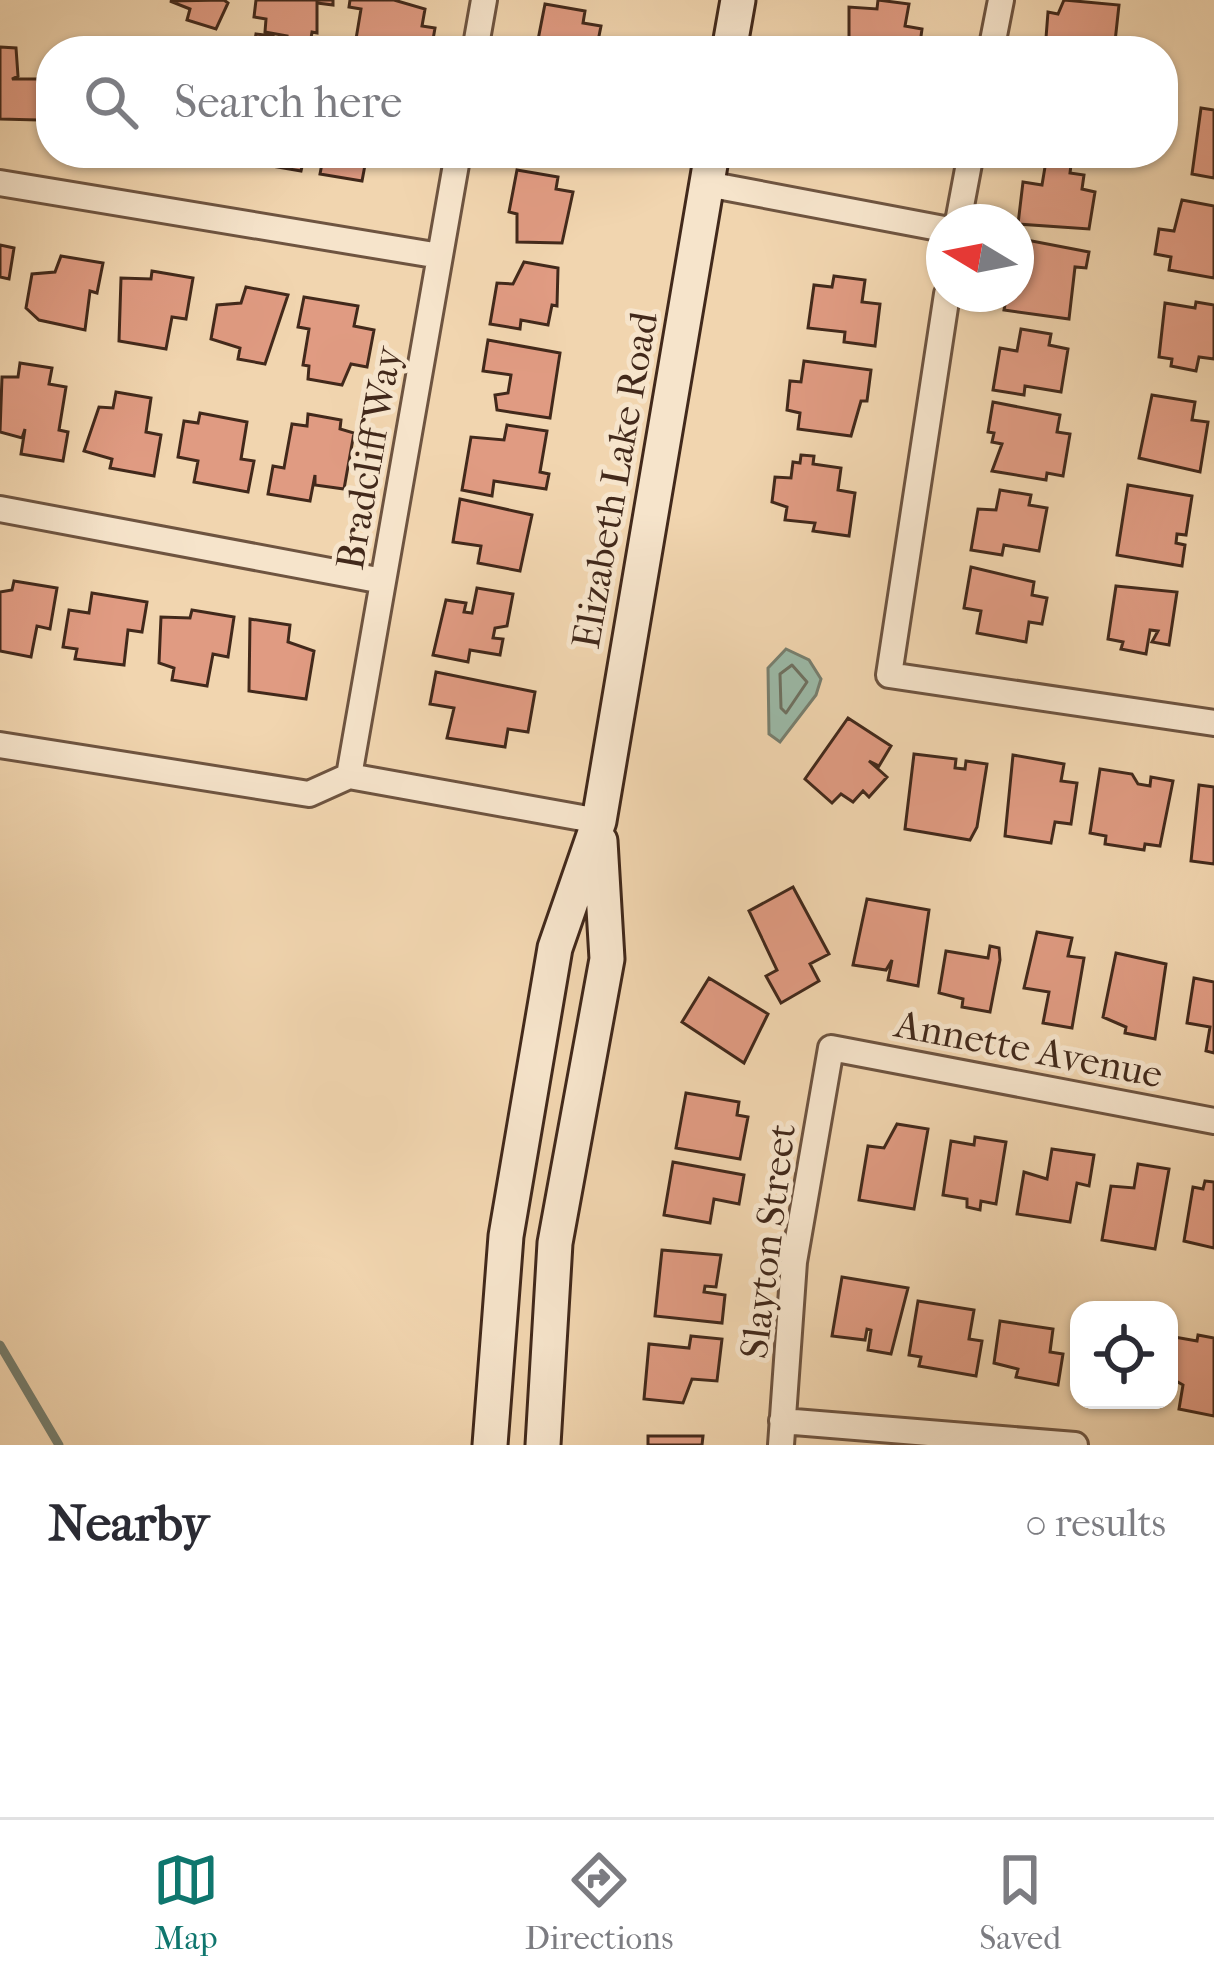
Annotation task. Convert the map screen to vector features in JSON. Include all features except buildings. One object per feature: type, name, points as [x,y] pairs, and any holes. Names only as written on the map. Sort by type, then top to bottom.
[{"type":"main road","points":[[732,36],[738,0]]},
{"type":"main road","name":"Elizabeth Lake Road","points":[[490,1445],[506,1236],[555,948],[599,821],[710,169]]},
{"type":"main road","name":"Elizabeth Lake Road","points":[[543,1445],[555,1243],[607,959],[599,821]]},
{"type":"street","points":[[478,36],[484,0]]},
{"type":"street","points":[[994,36],[1001,0]]},
{"type":"street","name":"Bradcliff Way","points":[[349,776],[455,168]]},
{"type":"street","points":[[961,204],[968,168]]},
{"type":"street","points":[[710,169],[926,224]]},
{"type":"street","points":[[0,183],[440,256]]},
{"type":"street","points":[[944,312],[889,675],[1214,723]]},
{"type":"street","points":[[0,509],[383,581]]},
{"type":"street","points":[[0,745],[309,794],[349,776],[599,821]]},
{"type":"street","name":"Annette Avenue","points":[[831,1048],[1214,1121]]},
{"type":"street","name":"Slayton Street","points":[[781,1433],[794,1262],[831,1048]]},
{"type":"street","points":[[781,1433],[1075,1445]]},
{"type":"water","points":[[786,649],[809,660],[821,679],[816,695],[780,742],[769,734],[768,668]]},
{"type":"waterway","points":[[0,1345],[59,1445]]}]
